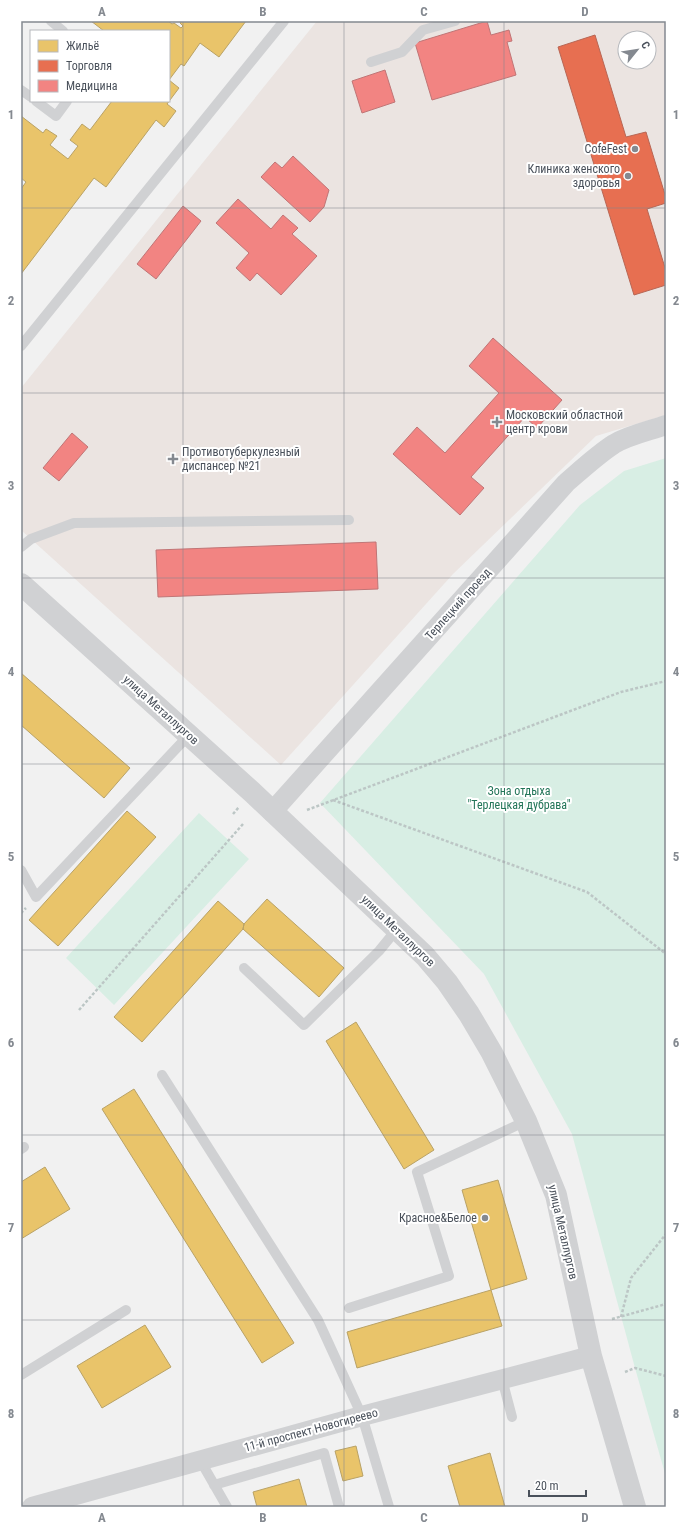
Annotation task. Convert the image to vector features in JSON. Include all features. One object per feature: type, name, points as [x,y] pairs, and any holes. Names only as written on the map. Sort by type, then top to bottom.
[{"type":"street","name":"Терлецкий проезд","points":[[272,812],[566,483],[595,458],[615,444],[635,435],[666,425]]},
{"type":"street","name":"улица Металлургов","points":[[21,584],[189,735],[426,956],[447,982],[469,1014],[492,1053],[526,1121],[556,1195],[591,1356],[635,1507]]},
{"type":"street","name":"11-й проспект Новогиреево","points":[[32,1507],[70,1502],[200,1460],[591,1356]]},
{"type":"lane","points":[[51,21],[62,30]]},
{"type":"lane","points":[[21,346],[284,21]]},
{"type":"lane","points":[[370,62],[402,52],[423,30],[455,21]]},
{"type":"lane","points":[[21,90],[30,96]]},
{"type":"lane","points":[[37,102],[56,116],[66,102]]},
{"type":"lane","points":[[21,547],[31,539],[74,523],[349,520]]},
{"type":"lane","points":[[21,870],[36,897],[189,735]]},
{"type":"lane","points":[[244,968],[304,1025],[379,951],[397,929]]},
{"type":"lane","points":[[162,1075],[318,1320],[362,1416],[389,1507]]},
{"type":"lane","points":[[349,1308],[449,1276],[417,1172],[526,1121]]},
{"type":"lane","points":[[21,1375],[126,1310]]},
{"type":"lane","points":[[502,1379],[512,1417]]},
{"type":"lane","points":[[214,1485],[324,1452],[339,1507]]},
{"type":"lane","points":[[200,1460],[227,1507]]},
{"type":"path","points":[[307,810],[621,692],[666,681]]},
{"type":"path","points":[[333,800],[586,892],[666,954]]},
{"type":"path","points":[[233,814],[240,806]]},
{"type":"path","points":[[79,1010],[244,824]]},
{"type":"path","points":[[621,1317],[631,1278],[666,1234]]},
{"type":"path","points":[[612,1319],[666,1304]]},
{"type":"path","points":[[624,1372],[635,1368],[666,1376]]},
{"type":"shaded area","points":[[317,21],[666,21],[666,415],[596,436],[453,574],[281,765],[21,530],[21,388]]},
{"type":"green space","name":"Зона отдыха \"Терлецкая дубрава\"","points":[[666,458],[666,1477],[572,1134],[484,974],[320,803],[580,505],[624,471]]},
{"type":"green space","points":[[199,813],[249,859],[114,1005],[66,958]]},
{"type":"building: Жильё","points":[[91,21],[168,21],[181,28],[183,26],[180,23],[181,21],[246,21],[219,57],[200,43],[184,66],[181,64],[170,79],[170,30],[103,30]]},
{"type":"building: Жильё","points":[[170,81],[179,88],[170,100]]},
{"type":"building: Жильё","points":[[111,102],[168,102],[167,104],[176,111],[164,127],[156,120],[106,187],[94,178],[21,274],[21,189],[26,182],[21,178],[21,116],[43,133],[46,129],[57,136],[50,145],[68,159],[78,146],[70,140],[82,124],[90,130]]},
{"type":"building: Жильё","points":[[21,673],[130,768],[104,798],[21,725]]},
{"type":"building: Жильё","points":[[127,811],[156,837],[58,946],[29,920]]},
{"type":"building: Жильё","points":[[267,899],[344,968],[319,997],[243,929],[244,924]]},
{"type":"building: Жильё","points":[[218,901],[244,924],[243,929],[142,1042],[114,1017]]},
{"type":"building: Жильё","points":[[356,1022],[434,1150],[404,1169],[326,1041]]},
{"type":"building: Жильё","points":[[134,1089],[294,1343],[262,1363],[102,1109]]},
{"type":"building: Жильё","points":[[45,1167],[70,1209],[21,1239],[21,1182]]},
{"type":"building: Жильё","points":[[498,1180],[527,1279],[491,1290],[462,1190]]},
{"type":"building: Жильё","points":[[491,1290],[502,1326],[357,1368],[347,1332]]},
{"type":"building: Жильё","points":[[145,1325],[171,1367],[102,1408],[77,1366]]},
{"type":"building: Жильё","points":[[356,1446],[363,1476],[343,1481],[335,1451]]},
{"type":"building: Жильё","points":[[490,1453],[505,1507],[460,1507],[448,1466]]},
{"type":"building: Жильё","points":[[299,1479],[307,1507],[257,1507],[253,1492]]},
{"type":"building: Торговля","name":"Клиника женского здоровья","points":[[595,35],[626,137],[646,132],[666,198],[666,203],[647,209],[666,271],[666,285],[634,295],[558,47]]},
{"type":"building: Медицина","points":[[487,21],[491,35],[509,30],[512,41],[507,42],[516,75],[432,100],[415,43]]},
{"type":"building: Медицина","points":[[385,70],[395,102],[362,113],[352,81]]},
{"type":"building: Медицина","points":[[293,156],[329,190],[324,207],[310,222],[261,177],[275,162],[282,168]]},
{"type":"building: Медицина","points":[[238,199],[271,229],[283,215],[298,228],[292,234],[317,256],[281,295],[257,273],[250,281],[236,268],[249,253],[216,223]]},
{"type":"building: Медицина","points":[[183,206],[201,221],[156,279],[137,264]]},
{"type":"building: Медицина","name":"Московский областной центр крови","points":[[493,338],[562,400],[537,428],[525,417],[471,477],[484,488],[460,515],[393,454],[417,427],[445,453],[499,393],[469,366]]},
{"type":"building: Медицина","points":[[72,433],[88,447],[59,481],[43,468]]},
{"type":"building: Медицина","points":[[376,542],[378,589],[158,597],[156,550]]},
{"type":"place","name":"CofeFest","points":[[635,149]]},
{"type":"place","name":"Клиника женского здоровья","points":[[628,176]]},
{"type":"place","name":"Московский областной центр крови","points":[[497,422]]},
{"type":"place","name":"Противотуберкулезный диспансер №21","points":[[173,459]]},
{"type":"place","name":"Красное&Белое","points":[[485,1218]]}]
